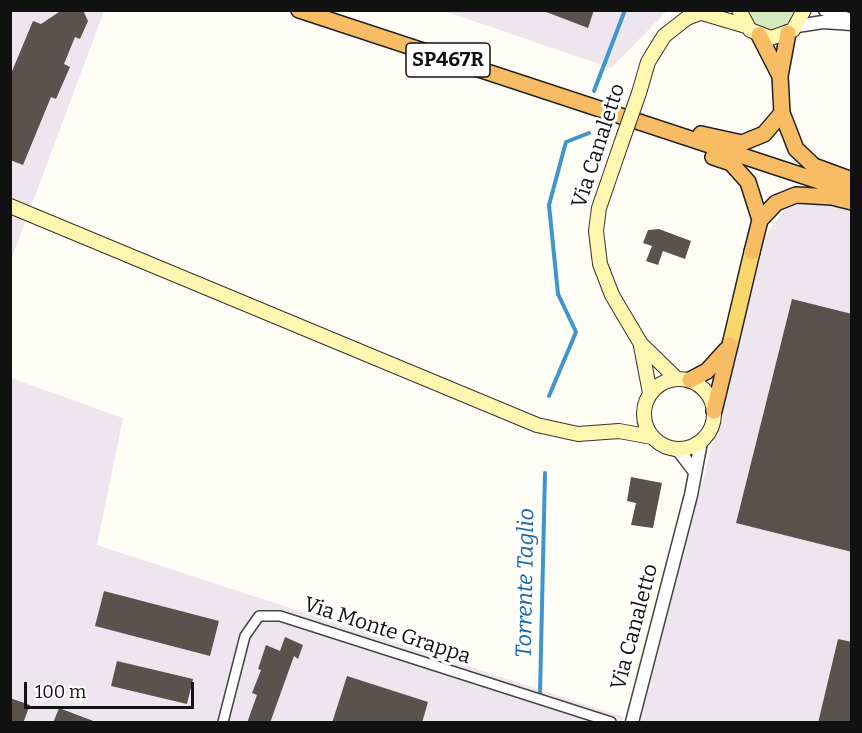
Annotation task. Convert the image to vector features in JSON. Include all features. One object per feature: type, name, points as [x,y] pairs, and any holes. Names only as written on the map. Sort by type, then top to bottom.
[{"type":"highway","name":"SP467R","points":[[300,10],[852,192]]},
{"type":"highway","points":[[792,30],[780,76],[782,113],[796,149],[814,166],[852,180]]},
{"type":"highway","points":[[759,35],[780,76]]},
{"type":"highway","points":[[596,108],[742,143],[764,134],[782,113]]},
{"type":"highway","points":[[596,108],[662,140],[730,163],[748,182],[760,220]]},
{"type":"highway","points":[[752,252],[760,220],[776,203],[796,195],[832,197],[852,202]]},
{"type":"highway","points":[[683,380],[707,371],[730,345]]},
{"type":"highway","points":[[714,411],[730,345]]},
{"type":"main road","points":[[739,10],[746,26],[759,35],[771,38],[792,30],[804,10]]},
{"type":"main road","name":"Via Canaletto","points":[[650,393],[641,344],[604,279],[596,231],[599,208],[648,62],[664,36],[687,18],[704,12],[746,26]]},
{"type":"main road","points":[[10,206],[537,425],[578,434],[619,430],[652,437],[667,447],[688,448],[701,442],[713,424],[714,411],[707,392],[683,380],[659,385],[650,393],[644,411],[645,424],[652,437]]},
{"type":"main road","points":[[730,345],[752,252]]},
{"type":"main road","name":"Via Canaletto","points":[[641,344],[683,380]]},
{"type":"main road","points":[[619,430],[644,411]]},
{"type":"street","points":[[825,10],[849,19],[851,24]]},
{"type":"street","points":[[792,30],[823,22],[851,24]]},
{"type":"street","name":"Via Canaletto","points":[[632,723],[701,442]]},
{"type":"street","points":[[667,447],[679,451],[695,472]]},
{"type":"street","name":"Via Monte Grappa","points":[[222,723],[244,636],[259,616],[280,616],[611,723]]},
{"type":"shaded area","points":[[11,11],[104,11],[11,260]]},
{"type":"shaded area","points":[[444,11],[667,11],[611,68]]},
{"type":"shaded area","points":[[829,202],[851,209],[851,722],[640,722],[767,233],[787,207]]},
{"type":"shaded area","points":[[11,378],[123,418],[97,545],[624,717],[622,722],[11,722]]},
{"type":"green space","points":[[746,11],[796,11],[790,24],[773,32],[755,26]]},
{"type":"building","points":[[62,10],[83,10],[88,21],[80,39],[75,37],[64,64],[70,67],[56,99],[51,97],[23,165],[10,160],[10,76],[33,21],[41,24]]},
{"type":"building","points":[[541,10],[594,10],[588,28]]},
{"type":"building","points":[[659,229],[691,241],[685,259],[663,251],[658,265],[646,261],[652,246],[643,243],[648,230]]},
{"type":"building","points":[[792,299],[852,314],[852,552],[736,523]]},
{"type":"building","points":[[631,477],[662,483],[653,528],[631,525],[636,503],[627,501]]},
{"type":"building","points":[[104,591],[219,621],[210,656],[95,626]]},
{"type":"building","points":[[285,637],[303,645],[298,659],[294,656],[270,723],[247,723],[257,695],[252,693],[261,670],[258,669],[266,645],[280,651]]},
{"type":"building","points":[[838,639],[852,642],[852,723],[818,723]]},
{"type":"building","points":[[117,661],[193,679],[187,704],[111,686]]},
{"type":"building","points":[[347,676],[428,702],[422,723],[332,723]]},
{"type":"building","points":[[10,698],[30,705],[23,723],[10,723]]},
{"type":"building","points":[[59,708],[96,722],[96,723],[53,723]]},
{"type":"waterway","name":"Torrente Taglio","points":[[594,91],[625,10]]},
{"type":"waterway","name":"Torrente Taglio","points":[[549,396],[576,332],[558,294],[549,205],[566,142],[589,133]]},
{"type":"waterway","name":"Torrente Taglio","points":[[540,694],[545,473]]}]
